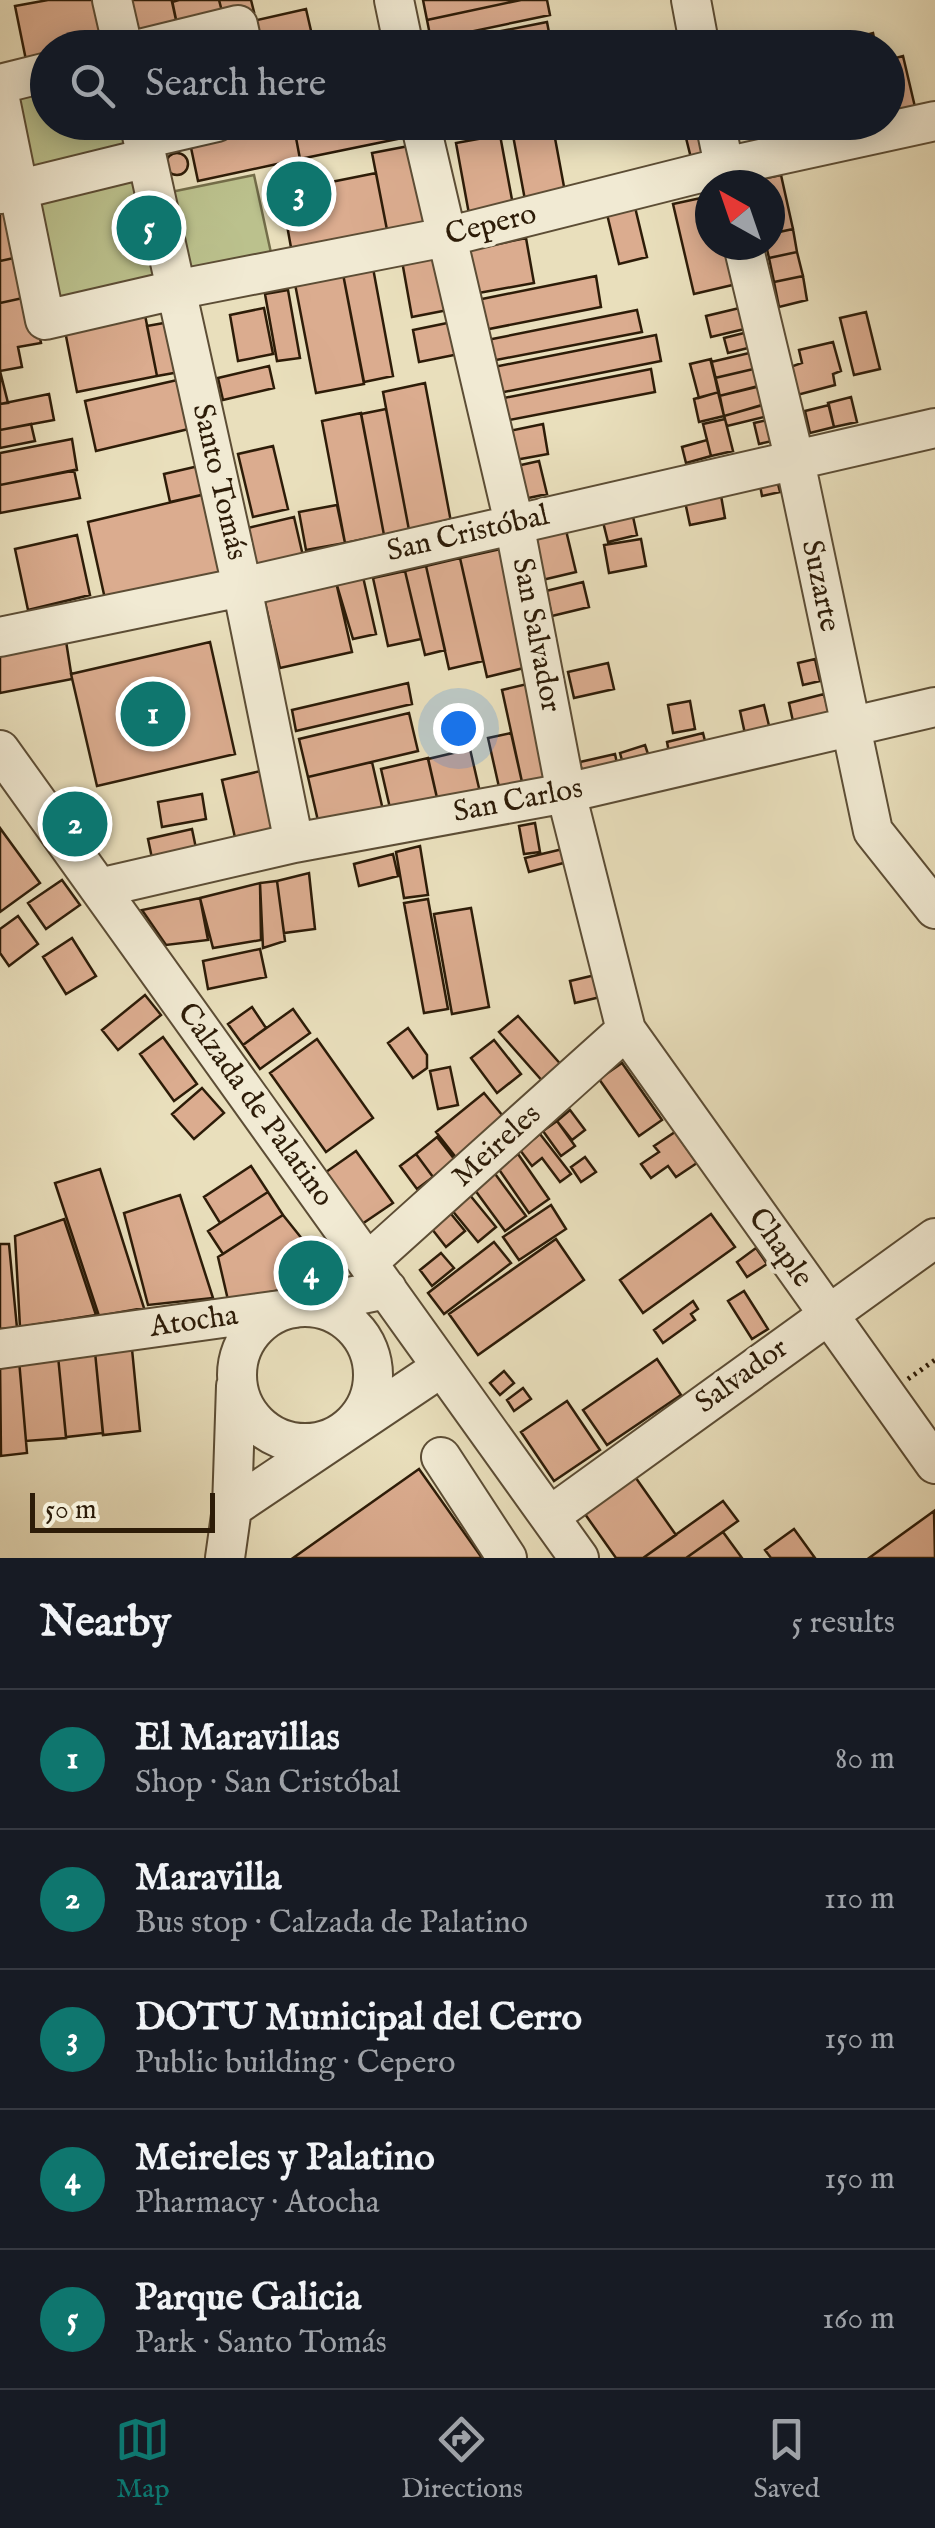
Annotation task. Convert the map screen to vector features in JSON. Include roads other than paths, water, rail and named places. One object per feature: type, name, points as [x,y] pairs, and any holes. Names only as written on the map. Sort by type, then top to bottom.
[{"type":"street","points":[[112,0],[119,30]]},
{"type":"street","points":[[394,0],[400,30]]},
{"type":"street","points":[[690,0],[696,30]]},
{"type":"street","points":[[214,30],[238,24],[239,30]]},
{"type":"street","points":[[0,84],[30,76]]},
{"type":"street","points":[[0,99],[9,192],[143,140]]},
{"type":"street","name":"Cepero","points":[[905,129],[935,121]]},
{"type":"street","name":"Santo Tomás","points":[[143,140],[294,843]]},
{"type":"street","name":"San Salvador","points":[[424,140],[514,523],[566,793],[626,1030]]},
{"type":"street","points":[[719,140],[725,170]]},
{"type":"street","name":"Cepero","points":[[749,170],[863,140]]},
{"type":"street","name":"Cepero","points":[[9,192],[45,320],[695,183]]},
{"type":"street","name":"Suzarte","points":[[747,260],[795,462],[873,831],[935,909]]},
{"type":"street","name":"San Cristóbal","points":[[0,637],[242,587],[935,428]]},
{"type":"street","name":"San Carlos","points":[[99,888],[294,843],[566,793],[935,707]]},
{"type":"street","name":"Calzada de Palatino","points":[[0,750],[579,1558]]},
{"type":"street","name":"Meireles","points":[[377,1276],[626,1030]]},
{"type":"street","name":"Chaple","points":[[626,1030],[935,1464]]},
{"type":"street","name":"Salvador","points":[[550,1516],[935,1238]]},
{"type":"street","name":"Atocha","points":[[0,1349],[295,1308],[377,1276]]},
{"type":"street","points":[[295,1308],[316,1308],[335,1314],[352,1326],[372,1362],[367,1403],[356,1420],[340,1433],[320,1441],[300,1443],[271,1434],[248,1414],[239,1395],[239,1356],[260,1324],[295,1308]]},
{"type":"street","points":[[226,1558],[232,1508],[235,1317]]},
{"type":"street","points":[[232,1508],[442,1367]]},
{"type":"street","points":[[441,1457],[507,1558]]},
{"type":"place","name":"DOTU Municipal del Cerro","points":[[299,194]]},
{"type":"place","name":"Parque Galicia","points":[[149,228]]},
{"type":"place","name":"El Maravillas","points":[[153,714]]},
{"type":"place","name":"Maravilla","points":[[75,824]]},
{"type":"place","name":"Meireles y Palatino","points":[[311,1273]]}]
